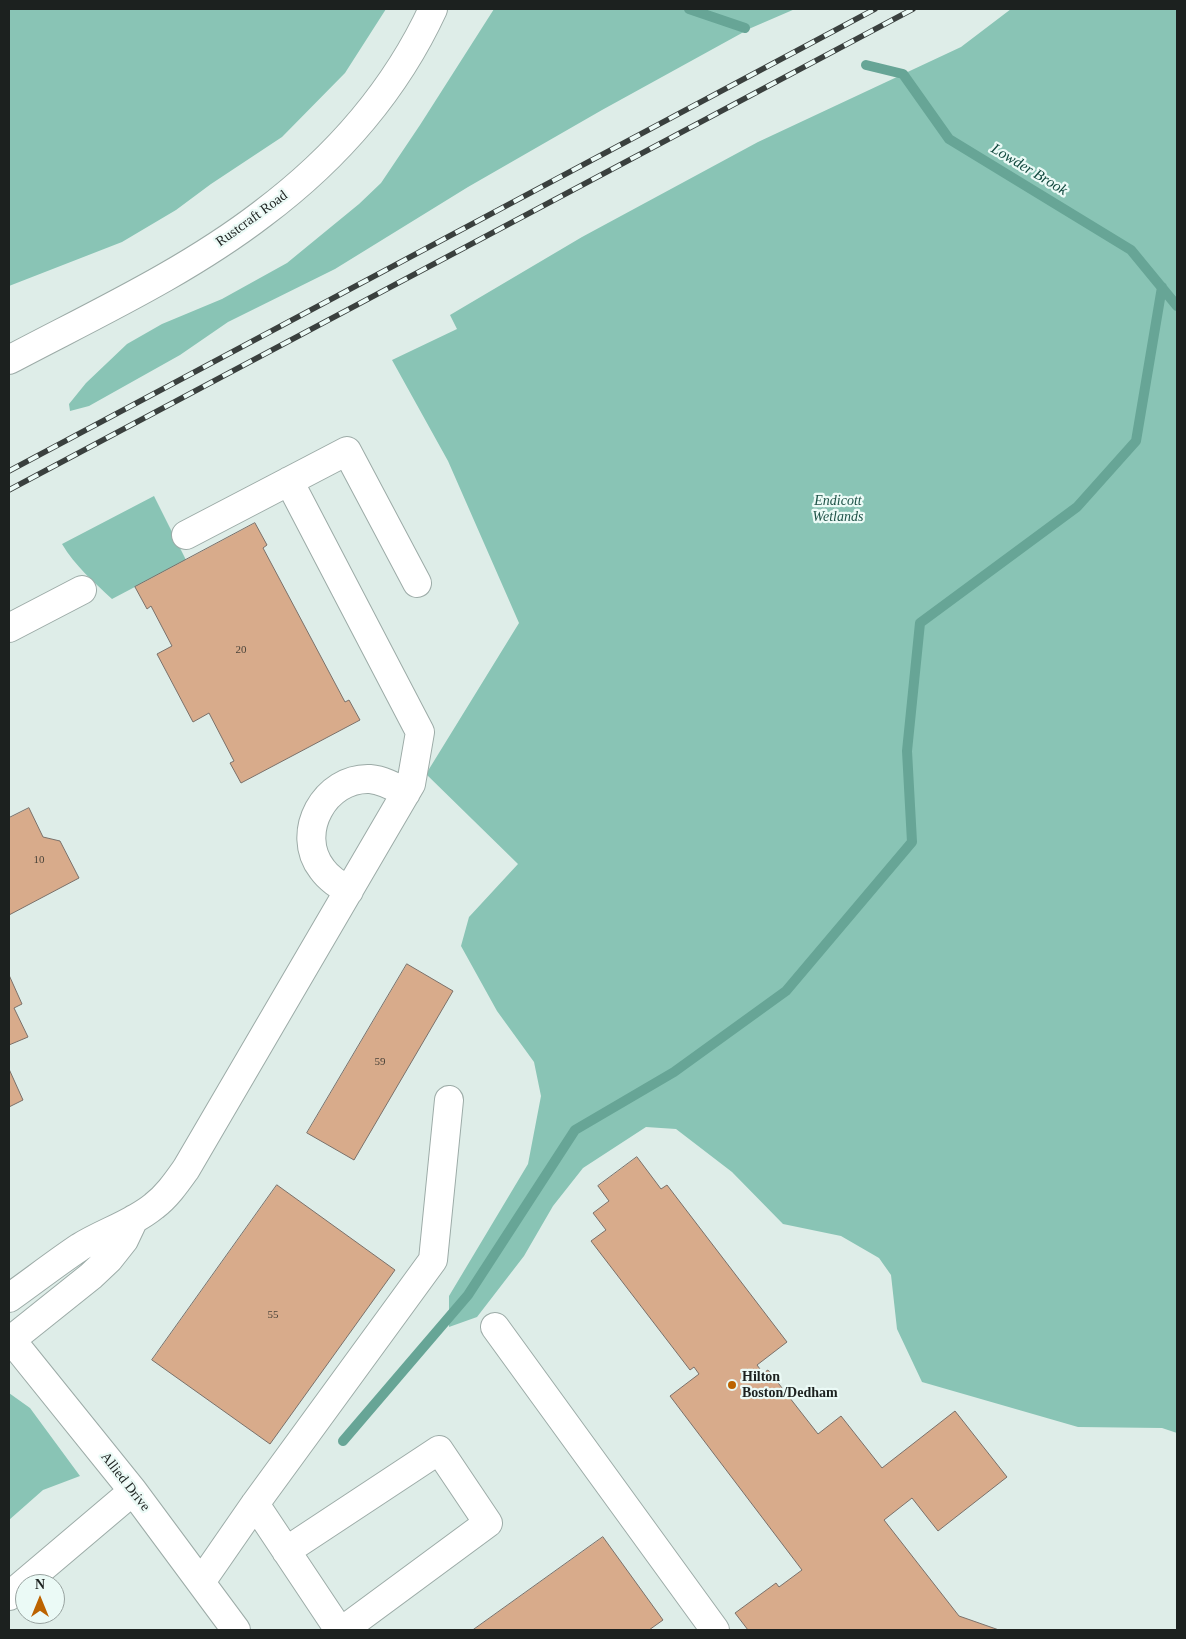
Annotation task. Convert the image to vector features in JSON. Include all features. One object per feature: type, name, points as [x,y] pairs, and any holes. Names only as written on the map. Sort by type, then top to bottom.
[{"type":"main road","name":"Rustcraft Road","points":[[9,360],[163,278],[262,215],[336,149],[370,111],[400,70],[433,9]]},
{"type":"main road","points":[[186,535],[346,451],[417,584]]},
{"type":"main road","points":[[9,1298],[80,1247],[134,1219],[153,1207],[170,1192],[186,1169],[411,784],[420,732],[289,481]]},
{"type":"main road","points":[[9,628],[82,590]]},
{"type":"main road","points":[[349,891],[333,881],[321,869],[314,853],[311,836],[314,819],[322,803],[335,790],[352,782],[370,779],[388,784],[406,793]]},
{"type":"main road","points":[[201,1582],[255,1504],[433,1260],[449,1100]]},
{"type":"main road","points":[[10,1338],[91,1276],[109,1259],[124,1240],[134,1219]]},
{"type":"main road","points":[[495,1326],[715,1630]]},
{"type":"main road","name":"Allied Drive","points":[[10,1338],[133,1491],[236,1630]]},
{"type":"main road","points":[[286,1552],[439,1450],[488,1523],[343,1630]]},
{"type":"main road","points":[[9,1596],[133,1491]]},
{"type":"main road","points":[[255,1504],[339,1630]]},
{"type":"green space","points":[[9,9],[386,9],[345,73],[282,137],[211,184],[176,210],[122,242],[9,286]]},
{"type":"green space","points":[[494,9],[795,9],[751,28],[602,110],[468,187],[335,269],[228,322],[180,355],[89,406],[70,411],[69,404],[86,383],[127,344],[162,324],[222,299],[287,263],[359,204],[381,183]]},
{"type":"green space","name":"Endicott Wetlands","points":[[1011,9],[1177,9],[1177,1433],[1162,1428],[1078,1427],[922,1382],[897,1329],[891,1275],[879,1258],[841,1236],[783,1224],[732,1172],[676,1129],[646,1127],[583,1168],[553,1206],[524,1256],[477,1317],[449,1327],[449,1296],[528,1164],[541,1096],[534,1062],[497,1011],[461,946],[469,917],[518,864],[426,774],[519,623],[448,461],[392,360],[457,329],[450,315],[582,237],[758,142],[961,47]]},
{"type":"green space","points":[[154,496],[186,560],[112,599],[79,567],[62,544]]},
{"type":"green space","points":[[9,1393],[30,1408],[80,1476],[43,1490],[9,1520]]},
{"type":"building","points":[[255,523],[267,545],[263,548],[345,702],[349,700],[360,720],[241,783],[230,763],[234,761],[209,713],[193,722],[157,654],[172,646],[151,606],[147,609],[135,587]]},
{"type":"building","points":[[29,808],[43,837],[60,841],[79,878],[9,915],[9,818]]},
{"type":"building","points":[[407,964],[453,991],[354,1160],[307,1133]]},
{"type":"building","points":[[9,975],[22,1004],[14,1008],[28,1037],[9,1045]]},
{"type":"building","points":[[9,1069],[23,1100],[9,1107]]},
{"type":"building","name":"Hilton Boston/Dedham","points":[[637,1157],[661,1189],[667,1185],[787,1342],[757,1365],[763,1373],[768,1370],[818,1434],[841,1416],[882,1468],[955,1411],[1007,1477],[938,1531],[912,1498],[884,1520],[959,1616],[999,1630],[748,1630],[735,1613],[776,1583],[779,1587],[802,1570],[670,1396],[699,1374],[694,1367],[690,1370],[591,1241],[606,1230],[593,1213],[609,1201],[598,1186]]},
{"type":"building","points":[[277,1185],[395,1270],[270,1444],[152,1360]]},
{"type":"building","points":[[603,1537],[663,1620],[649,1630],[473,1630]]},
{"type":"waterway","name":"Lowder Brook","points":[[689,9],[745,28]]},
{"type":"waterway","name":"Lowder Brook","points":[[866,65],[903,74],[949,139],[1131,250],[1177,306]]},
{"type":"waterway","points":[[343,1441],[468,1295],[575,1130],[674,1072],[786,991],[912,842],[907,751],[920,623],[1077,507],[1136,441],[1162,287]]},
{"type":"railway","points":[[9,471],[875,9]]},
{"type":"railway","points":[[9,490],[913,9]]},
{"type":"place","name":"Hilton Boston/Dedham","points":[[732,1385]]}]
